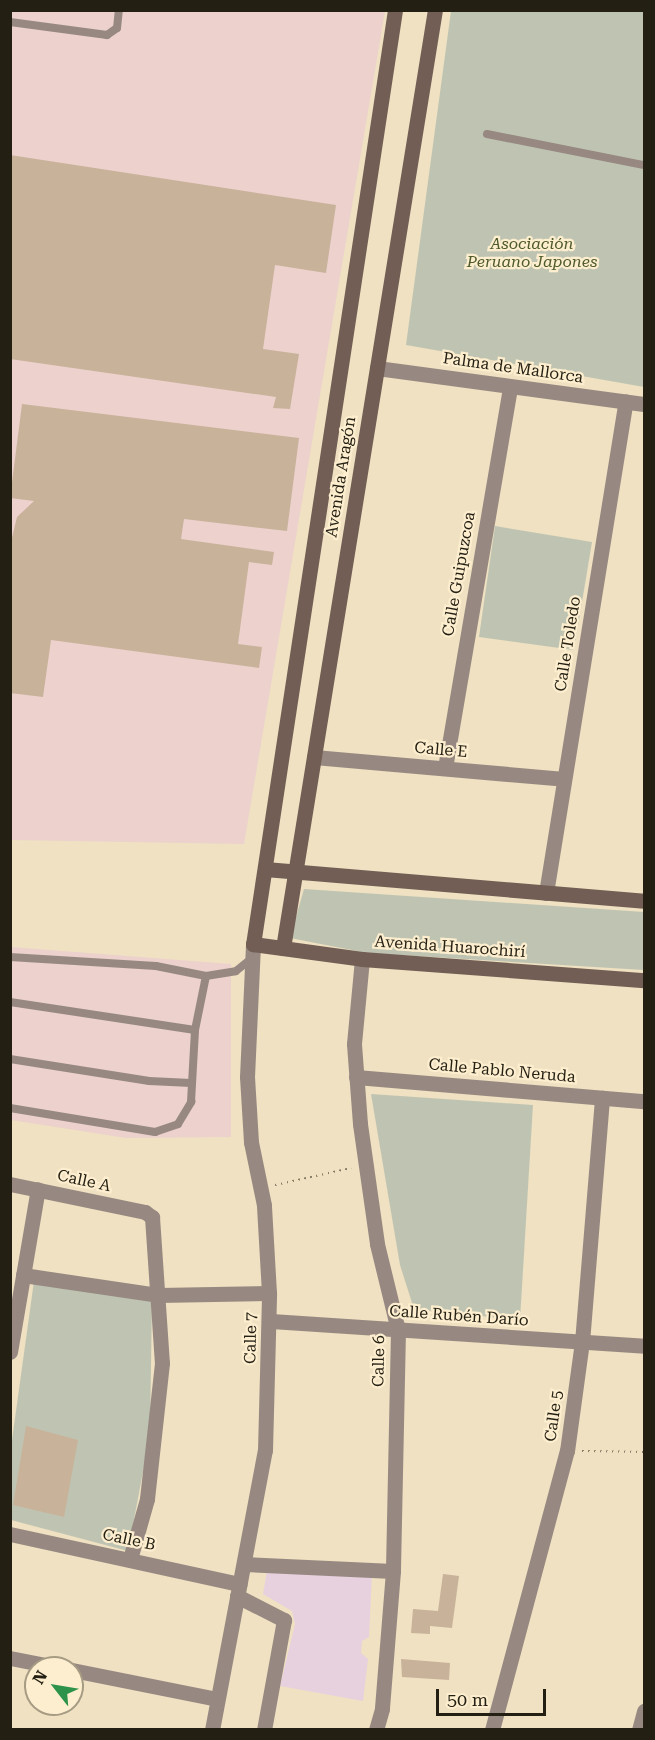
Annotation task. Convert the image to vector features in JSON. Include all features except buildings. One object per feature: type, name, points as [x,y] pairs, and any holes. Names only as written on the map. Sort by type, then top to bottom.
[{"type":"street","name":"Avenida Aragón","points":[[253,951],[396,10]]},
{"type":"street","name":"Avenida Aragón","points":[[284,948],[435,10]]},
{"type":"street","name":"Palma de Mallorca","points":[[377,368],[645,404]]},
{"type":"street","name":"Calle Guipuzcoa","points":[[445,768],[510,386]]},
{"type":"street","name":"Calle Toledo","points":[[546,893],[626,401]]},
{"type":"street","name":"Calle E","points":[[314,757],[564,779]]},
{"type":"street","points":[[265,868],[645,901]]},
{"type":"street","name":"Avenida Huarochirí","points":[[253,951],[284,948],[362,959],[645,980]]},
{"type":"street","name":"Calle 7","points":[[212,1730],[265,1450],[269,1293],[260,1188],[251,1142],[247,1077],[253,951]]},
{"type":"street","name":"Calle 6","points":[[362,959],[354,1044],[356,1077],[377,1244],[398,1330],[393,1570],[382,1708],[376,1730]]},
{"type":"street","name":"Calle Pablo Neruda","points":[[356,1077],[645,1101]]},
{"type":"street","name":"Calle 5","points":[[492,1730],[567,1451],[582,1342],[602,1098]]},
{"type":"street","name":"Calle A","points":[[10,1184],[150,1214],[158,1295]]},
{"type":"street","points":[[10,1352],[38,1189]]},
{"type":"street","points":[[23,1275],[158,1295],[269,1293]]},
{"type":"street","points":[[130,1559],[147,1499],[157,1428],[162,1364],[158,1295]]},
{"type":"street","name":"Calle Rubén Darío","points":[[270,1321],[645,1346]]},
{"type":"street","name":"Calle B","points":[[10,1534],[130,1559],[238,1590],[284,1620],[264,1730]]},
{"type":"street","points":[[245,1564],[393,1570]]},
{"type":"street","points":[[84,1672],[217,1699]]},
{"type":"street","points":[[639,1730],[645,1711]]},
{"type":"lane","points":[[10,22],[107,35],[117,28],[118,10]]},
{"type":"lane","points":[[487,134],[645,165]]},
{"type":"lane","points":[[10,957],[156,966],[206,976],[236,971],[253,951]]},
{"type":"lane","points":[[10,1108],[155,1132],[167,1131],[185,1115],[191,1102],[195,1030],[206,976]]},
{"type":"lane","points":[[10,1002],[195,1030]]},
{"type":"lane","points":[[10,1059],[149,1081],[191,1083]]},
{"type":"path","points":[[260,1188],[366,1165]]},
{"type":"path","points":[[567,1451],[645,1452]]},
{"type":"shaded area","points":[[11,11],[385,11],[244,844],[11,840]]},
{"type":"shaded area","points":[[10,947],[231,964],[231,1137],[126,1138],[11,1120]]},
{"type":"shaded area","points":[[267,1571],[372,1573],[369,1637],[362,1641],[361,1653],[368,1659],[363,1701],[280,1686],[295,1624],[292,1611],[263,1594]]},
{"type":"green space","name":"Asociación Peruano Japones","points":[[451,11],[644,11],[644,387],[406,345]]},
{"type":"green space","points":[[495,526],[592,542],[574,650],[479,637]]},
{"type":"green space","points":[[304,889],[644,912],[644,970],[367,953],[290,938]]},
{"type":"green space","points":[[371,1094],[533,1105],[520,1320],[414,1309],[400,1265]]},
{"type":"green space","points":[[34,1281],[152,1298],[150,1435],[128,1551],[11,1520],[11,1447]]}]
